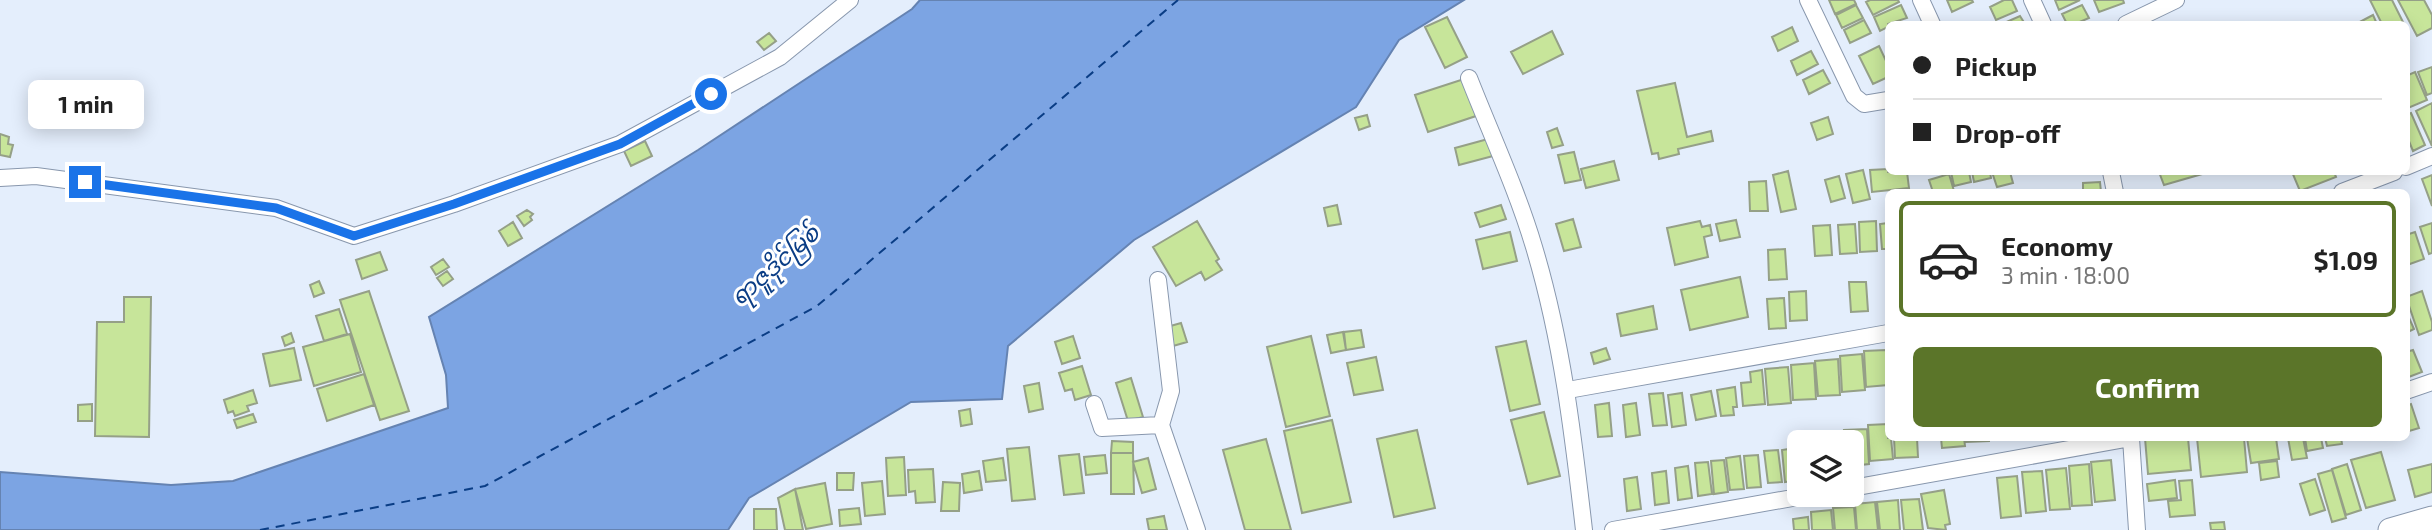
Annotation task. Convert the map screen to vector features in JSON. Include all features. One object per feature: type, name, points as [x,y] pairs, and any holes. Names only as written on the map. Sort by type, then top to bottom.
[{"type":"street","points":[[0,177],[36,176],[276,208],[354,236],[454,204],[620,144],[780,57],[850,0]]},
{"type":"street","points":[[1808,0],[1854,96],[1864,104],[1885,100]]},
{"type":"street","points":[[1920,0],[1930,21]]},
{"type":"street","points":[[2032,0],[2042,21]]},
{"type":"street","points":[[2130,21],[2153,5],[2176,0]]},
{"type":"street","points":[[1469,78],[1533,245],[1550,306],[1568,390],[1584,530]]},
{"type":"street","points":[[2410,165],[2432,156]]},
{"type":"street","points":[[2350,189],[2386,175]]},
{"type":"street","points":[[1158,280],[1171,391],[1161,425],[1197,530]]},
{"type":"street","points":[[1568,390],[1885,334]]},
{"type":"street","points":[[2410,390],[2432,382]]},
{"type":"street","points":[[1094,404],[1102,428],[1161,425]]},
{"type":"street","points":[[1864,486],[2114,441]]},
{"type":"street","points":[[2131,441],[2137,530]]},
{"type":"street","points":[[1613,530],[1787,499]]},
{"type":"street","points":[[2390,530],[2432,518]]},
{"type":"water","name":"ရာဇူဒိုင်မြစ်","points":[[920,0],[1464,0],[1399,40],[1356,107],[1134,240],[1008,346],[1002,399],[911,402],[749,498],[728,530],[0,530],[0,472],[171,485],[233,481],[448,408],[446,375],[429,317],[698,150],[912,9]]},
{"type":"building","points":[[1829,0],[1854,0],[1856,4],[1835,14]]},
{"type":"building","points":[[1947,0],[1972,0],[1973,2],[1952,12]]},
{"type":"building","points":[[2004,0],[2012,0],[2017,11],[1996,20],[1990,7]]},
{"type":"building","points":[[2055,0],[2080,0],[2059,10]]},
{"type":"building","points":[[2094,0],[2123,0],[2124,3],[2099,12]]},
{"type":"building","points":[[2370,0],[2392,0],[2402,21],[2380,21]]},
{"type":"building","points":[[2398,0],[2424,0],[2432,15],[2432,28],[2417,36]]},
{"type":"building","points":[[1866,2],[1899,2],[1873,15]]},
{"type":"building","points":[[1856,5],[1863,18],[1842,28],[1836,15]]},
{"type":"building","points":[[1901,5],[1907,18],[1885,21],[1885,28],[1880,31],[1874,17]]},
{"type":"building","points":[[2082,5],[2089,18],[2066,21],[2062,14]]},
{"type":"building","points":[[2373,15],[2376,21],[2362,21]]},
{"type":"building","points":[[2020,16],[2023,21],[2009,21]]},
{"type":"building","points":[[1447,17],[1467,57],[1445,68],[1425,27]]},
{"type":"building","points":[[1864,20],[1871,33],[1850,43],[1844,30]]},
{"type":"building","points":[[1792,27],[1798,41],[1778,51],[1772,37]]},
{"type":"building","points":[[1552,31],[1563,54],[1523,74],[1511,52]]},
{"type":"building","points":[[769,33],[776,41],[764,50],[757,42]]},
{"type":"building","points":[[1879,46],[1885,59],[1885,78],[1873,84],[1859,56]]},
{"type":"building","points":[[1811,51],[1818,64],[1797,75],[1791,61]]},
{"type":"building","points":[[2432,67],[2432,93],[2427,95],[2418,72]]},
{"type":"building","points":[[1823,70],[1830,83],[1809,94],[1803,80]]},
{"type":"building","points":[[2415,72],[2427,100],[2410,107],[2410,74]]},
{"type":"building","points":[[1464,79],[1476,116],[1428,132],[1415,95]]},
{"type":"building","points":[[1675,83],[1687,137],[1711,131],[1713,141],[1678,149],[1679,154],[1659,159],[1658,153],[1652,154],[1637,91]]},
{"type":"building","points":[[2432,103],[2432,146],[2416,111]]},
{"type":"building","points":[[2410,113],[2425,145],[2413,151],[2410,144]]},
{"type":"building","points":[[1367,115],[1370,126],[1359,130],[1355,118]]},
{"type":"building","points":[[1828,117],[1833,134],[1817,140],[1811,123]]},
{"type":"building","points":[[1557,128],[1563,145],[1552,148],[1547,132]]},
{"type":"building","points":[[0,134],[9,137],[8,144],[13,145],[10,157],[0,155]]},
{"type":"building","points":[[1488,139],[1493,156],[1459,165],[1455,148]]},
{"type":"building","points":[[645,141],[652,156],[631,166],[624,151]]},
{"type":"building","points":[[1574,152],[1581,180],[1565,183],[1558,155]]},
{"type":"building","points":[[1614,161],[1619,180],[1586,188],[1581,169]]},
{"type":"building","points":[[1885,169],[1885,175],[1907,175],[1909,188],[1872,192],[1870,170]]},
{"type":"building","points":[[1863,170],[1870,199],[1853,203],[1846,174]]},
{"type":"building","points":[[1788,171],[1796,209],[1781,212],[1773,175]]},
{"type":"building","points":[[1949,175],[1953,189],[1932,189],[1929,180]]},
{"type":"building","points":[[1952,175],[1970,175],[1971,182],[1954,186]]},
{"type":"building","points":[[1973,175],[1990,175],[1991,178],[1974,182]]},
{"type":"building","points":[[1993,175],[2011,175],[2013,183],[1997,187]]},
{"type":"building","points":[[2160,175],[2199,175],[2164,185]]},
{"type":"building","points":[[2293,175],[2336,177],[2305,189],[2299,189]]},
{"type":"building","points":[[2432,175],[2432,206],[2422,179]]},
{"type":"building","points":[[1839,176],[1845,198],[1831,202],[1825,180]]},
{"type":"building","points":[[1766,181],[1768,211],[1750,211],[1749,182]]},
{"type":"building","points":[[2100,182],[2101,189],[2083,189],[2083,183]]},
{"type":"building","points":[[1337,205],[1341,224],[1328,226],[1324,208]]},
{"type":"building","points":[[1501,205],[1506,219],[1480,227],[1475,213]]},
{"type":"building","points":[[527,210],[533,214],[530,217],[532,220],[524,226],[517,216]]},
{"type":"building","points":[[1573,219],[1581,247],[1564,251],[1556,224]]},
{"type":"building","points":[[1736,220],[1740,237],[1720,241],[1716,224]]},
{"type":"building","points":[[1197,221],[1219,259],[1216,261],[1222,270],[1205,280],[1201,272],[1176,286],[1153,247]]},
{"type":"building","points":[[1700,221],[1702,227],[1710,225],[1712,235],[1704,237],[1708,257],[1675,265],[1667,228]]},
{"type":"building","points":[[1876,221],[1877,251],[1860,252],[1859,222]]},
{"type":"building","points":[[513,222],[522,238],[508,246],[499,231]]},
{"type":"building","points":[[1885,223],[1885,249],[1882,249],[1880,224]]},
{"type":"building","points":[[2432,223],[2432,253],[2429,254],[2420,227]]},
{"type":"building","points":[[1855,224],[1857,253],[1840,254],[1838,225]]},
{"type":"building","points":[[1830,225],[1832,255],[1815,256],[1813,226]]},
{"type":"building","points":[[1510,232],[1517,261],[1483,269],[1476,240]]},
{"type":"building","points":[[2415,232],[2424,259],[2410,264],[2410,234]]},
{"type":"building","points":[[1785,249],[1787,279],[1769,280],[1768,250]]},
{"type":"building","points":[[380,252],[387,270],[362,279],[356,260]]},
{"type":"building","points":[[443,259],[449,267],[436,275],[431,267]]},
{"type":"building","points":[[447,271],[453,279],[443,286],[437,278]]},
{"type":"building","points":[[1740,277],[1748,317],[1690,330],[1681,290]]},
{"type":"building","points":[[319,281],[324,293],[314,297],[310,285]]},
{"type":"building","points":[[1849,282],[1866,282],[1868,311],[1851,312]]},
{"type":"building","points":[[369,291],[409,411],[380,420],[340,300]]},
{"type":"building","points":[[1806,291],[1807,320],[1790,321],[1789,292]]},
{"type":"building","points":[[2422,291],[2432,330],[2419,335],[2410,309],[2410,296]]},
{"type":"building","points":[[124,297],[151,297],[149,437],[95,436],[97,322],[124,322]]},
{"type":"building","points":[[1784,298],[1786,328],[1769,329],[1767,299]]},
{"type":"building","points":[[1653,306],[1657,329],[1621,336],[1617,314]]},
{"type":"building","points":[[339,309],[347,334],[324,341],[316,316]]},
{"type":"building","points":[[1181,323],[1187,342],[1173,346],[1167,327]]},
{"type":"building","points":[[1361,330],[1364,347],[1346,350],[1344,332]]},
{"type":"building","points":[[1343,332],[1346,350],[1331,353],[1327,335]]},
{"type":"building","points":[[291,333],[294,342],[285,346],[282,337]]},
{"type":"building","points":[[350,334],[361,372],[314,386],[303,347]]},
{"type":"building","points":[[1073,336],[1080,358],[1062,364],[1055,342]]},
{"type":"building","points":[[1311,336],[1330,416],[1286,427],[1267,347]]},
{"type":"building","points":[[1526,341],[1540,404],[1510,411],[1496,347]]},
{"type":"building","points":[[294,348],[301,380],[270,386],[263,354]]},
{"type":"building","points":[[1606,348],[1610,359],[1594,364],[1591,353]]},
{"type":"building","points":[[1885,350],[1885,385],[1866,387],[1864,351]]},
{"type":"building","points":[[2413,350],[2422,372],[2410,376],[2410,351]]},
{"type":"building","points":[[1862,354],[1865,390],[1842,392],[1840,356]]},
{"type":"building","points":[[1376,357],[1383,390],[1354,395],[1347,363]]},
{"type":"building","points":[[1838,359],[1840,395],[1818,396],[1815,361]]},
{"type":"building","points":[[1814,363],[1816,399],[1793,400],[1791,365]]},
{"type":"building","points":[[1082,366],[1091,395],[1075,400],[1072,389],[1065,391],[1059,373]]},
{"type":"building","points":[[1788,367],[1791,403],[1768,405],[1765,369]]},
{"type":"building","points":[[1762,370],[1765,404],[1743,406],[1741,383],[1751,382],[1750,372]]},
{"type":"building","points":[[364,374],[374,405],[327,421],[317,389]]},
{"type":"building","points":[[1131,378],[1143,417],[1128,421],[1116,383]]},
{"type":"building","points":[[1039,383],[1043,409],[1029,412],[1024,386]]},
{"type":"building","points":[[1735,387],[1737,407],[1733,407],[1734,415],[1721,416],[1717,390]]},
{"type":"building","points":[[253,390],[257,403],[247,406],[249,411],[235,416],[233,411],[228,413],[224,400]]},
{"type":"building","points":[[1711,391],[1716,416],[1696,420],[1691,395]]},
{"type":"building","points":[[1663,393],[1667,425],[1653,426],[1649,394]]},
{"type":"building","points":[[1682,393],[1686,425],[1672,427],[1668,395]]},
{"type":"building","points":[[1609,403],[1612,436],[1598,437],[1595,405]]},
{"type":"building","points":[[1636,403],[1640,435],[1626,437],[1623,405]]},
{"type":"building","points":[[92,404],[92,421],[78,421],[78,405]]},
{"type":"building","points":[[2410,404],[2419,428],[2410,431]]},
{"type":"building","points":[[970,409],[972,424],[961,426],[959,411]]},
{"type":"building","points":[[1544,412],[1560,476],[1528,484],[1511,420]]},
{"type":"building","points":[[253,414],[256,422],[237,428],[234,420]]},
{"type":"building","points":[[1332,420],[1351,502],[1302,513],[1284,431]]},
{"type":"building","points":[[1885,424],[1885,441],[1891,441],[1893,459],[1870,461],[1868,425]]},
{"type":"building","points":[[1867,429],[1869,464],[1864,465],[1864,430],[1844,430]]},
{"type":"building","points":[[1417,430],[1435,508],[1394,517],[1377,439]]},
{"type":"building","points":[[1266,439],[1291,530],[1245,530],[1223,450]]},
{"type":"building","points":[[1112,441],[1133,442],[1133,453],[1111,453]]},
{"type":"building","points":[[1894,441],[1917,441],[1918,457],[1895,458]]},
{"type":"building","points":[[1941,441],[1964,441],[1965,446],[1942,448]]},
{"type":"building","points":[[2145,441],[2188,441],[2191,470],[2148,474]]},
{"type":"building","points":[[2197,441],[2244,441],[2247,472],[2201,477]]},
{"type":"building","points":[[2247,441],[2276,441],[2279,459],[2251,463]]},
{"type":"building","points":[[2289,441],[2304,441],[2307,458],[2292,460]]},
{"type":"building","points":[[2305,441],[2322,441],[2323,448],[2307,451]]},
{"type":"building","points":[[2326,441],[2342,441],[2342,444],[2327,446]]},
{"type":"building","points":[[1029,447],[1035,499],[1012,501],[1007,449]]},
{"type":"building","points":[[1787,449],[1785,482],[1782,450]]},
{"type":"building","points":[[1778,450],[1782,482],[1768,483],[1764,451]]},
{"type":"building","points":[[2381,452],[2395,500],[2366,508],[2351,460]]},
{"type":"building","points":[[1111,453],[1133,453],[1134,494],[1111,494]]},
{"type":"building","points":[[1079,454],[1084,493],[1064,495],[1059,456]]},
{"type":"building","points":[[1105,455],[1107,473],[1086,475],[1084,457]]},
{"type":"building","points":[[1758,455],[1761,487],[1747,488],[1744,456]]},
{"type":"building","points":[[1740,456],[1744,489],[1730,490],[1726,458]]},
{"type":"building","points":[[904,457],[906,495],[888,496],[886,458]]},
{"type":"building","points":[[1003,458],[1006,480],[986,482],[983,461]]},
{"type":"building","points":[[1148,458],[1156,489],[1142,493],[1133,462]]},
{"type":"building","points":[[1724,460],[1728,492],[1714,494],[1711,461]]},
{"type":"building","points":[[2111,460],[2115,500],[2095,502],[2091,462]]},
{"type":"building","points":[[2277,461],[2279,477],[2261,480],[2259,463]]},
{"type":"building","points":[[1708,462],[1712,494],[1698,496],[1695,463]]},
{"type":"building","points":[[2089,464],[2092,505],[2072,506],[2069,466]]},
{"type":"building","points":[[2347,464],[2361,510],[2346,515],[2332,469]]},
{"type":"building","points":[[2432,464],[2432,492],[2415,497],[2408,470]]},
{"type":"building","points":[[1688,466],[1692,498],[1678,500],[1675,468]]},
{"type":"building","points":[[2066,468],[2070,509],[2050,510],[2046,470]]},
{"type":"building","points":[[933,469],[935,502],[916,503],[915,491],[909,492],[908,470]]},
{"type":"building","points":[[2332,470],[2346,518],[2332,522],[2318,474]]},
{"type":"building","points":[[979,471],[982,490],[964,493],[962,474]]},
{"type":"building","points":[[1666,471],[1669,503],[1655,505],[1652,473]]},
{"type":"building","points":[[2042,471],[2046,511],[2026,513],[2022,472]]},
{"type":"building","points":[[837,473],[854,473],[853,490],[837,490]]},
{"type":"building","points":[[2017,476],[2021,516],[2001,518],[1997,478]]},
{"type":"building","points":[[1637,477],[1641,509],[1627,511],[1624,479]]},
{"type":"building","points":[[2315,479],[2325,510],[2310,515],[2300,484]]},
{"type":"building","points":[[2175,480],[2177,498],[2149,501],[2147,484]]},
{"type":"building","points":[[2192,480],[2195,515],[2170,517],[2168,501],[2181,500],[2179,481]]},
{"type":"building","points":[[882,481],[885,514],[865,516],[862,483]]},
{"type":"building","points":[[943,482],[960,483],[959,511],[941,511]]},
{"type":"building","points":[[825,483],[832,524],[806,529],[795,489]]},
{"type":"building","points":[[795,489],[803,530],[785,530],[778,498]]},
{"type":"building","points":[[1944,490],[1950,524],[1945,525],[1946,530],[1928,528],[1921,494]]},
{"type":"building","points":[[1919,499],[1923,530],[1904,530],[1901,500]]},
{"type":"building","points":[[1898,500],[1900,530],[1880,530],[1877,502]]},
{"type":"building","points":[[1875,502],[1878,530],[1857,530],[1855,507],[1864,507],[1864,503]]},
{"type":"building","points":[[1854,507],[1856,530],[1835,530],[1833,508]]},
{"type":"building","points":[[859,508],[861,524],[840,526],[839,510]]},
{"type":"building","points":[[754,509],[776,509],[777,530],[754,530]]},
{"type":"building","points":[[1831,510],[1833,530],[1812,530],[1811,512]]},
{"type":"building","points":[[1164,516],[1167,530],[1149,530],[1147,519]]},
{"type":"building","points":[[1808,517],[1809,530],[1794,530],[1793,519]]},
{"type":"building","points":[[2224,522],[2225,530],[2211,530],[2210,523]]},
{"type":"ferry route","points":[[260,530],[485,486],[817,306],[1178,0]]},
{"type":"route","points":[[85,182],[276,208],[354,236],[454,204],[620,144],[711,94]]}]
